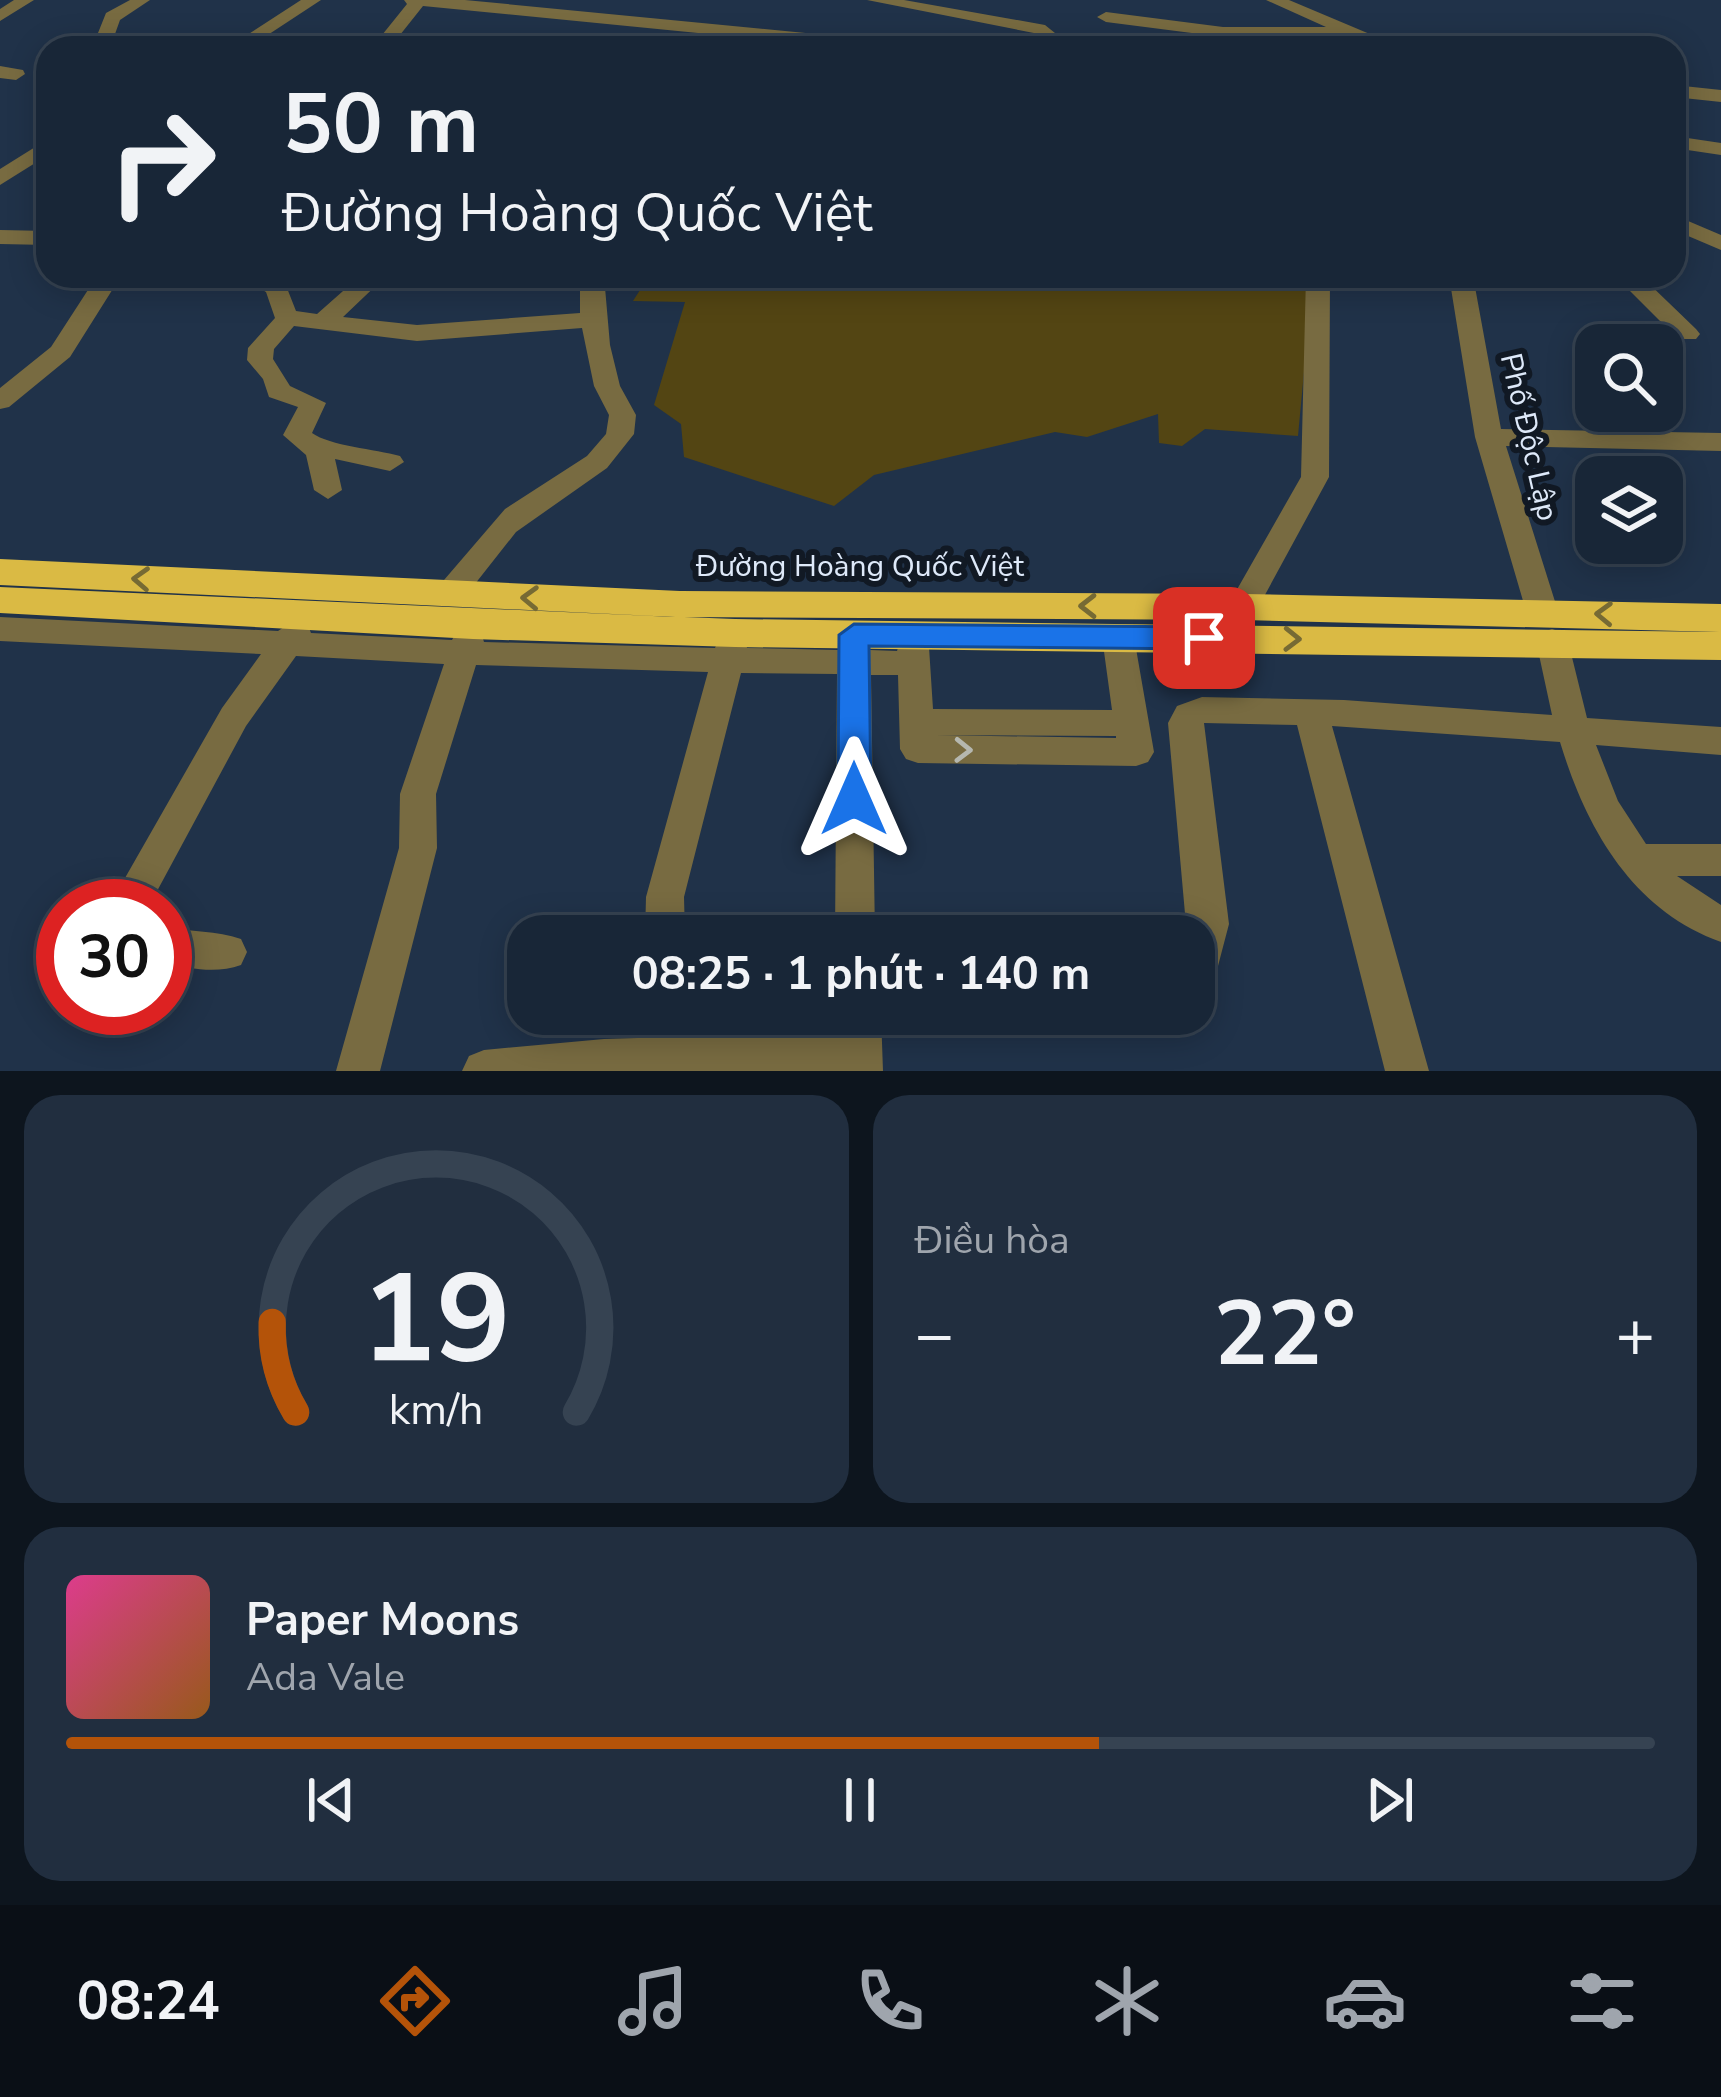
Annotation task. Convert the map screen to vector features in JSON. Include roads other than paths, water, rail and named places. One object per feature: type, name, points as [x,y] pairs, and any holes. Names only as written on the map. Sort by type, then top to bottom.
[{"type":"highway","name":"Đường Hoàng Quốc Việt","points":[[0,572],[462,624],[731,646],[913,649],[1118,637],[1721,618]]},
{"type":"highway","name":"Đường Hoàng Quốc Việt","points":[[0,600],[297,630],[462,624],[680,604],[1243,607],[1547,626],[1721,646]]},
{"type":"street","points":[[0,16],[26,0]]},
{"type":"street","points":[[105,36],[112,17],[142,0]]},
{"type":"street","points":[[255,36],[313,0]]},
{"type":"street","points":[[389,36],[415,0],[533,5],[801,36]]},
{"type":"street","points":[[1274,0],[1364,36]]},
{"type":"street","points":[[883,1],[988,17],[1045,30],[1046,36]]},
{"type":"street","points":[[988,17],[1001,2]]},
{"type":"street","points":[[1106,17],[1200,36]]},
{"type":"street","points":[[723,36],[729,28]]},
{"type":"street","points":[[1248,36],[1297,29],[1358,36]]},
{"type":"street","points":[[1686,93],[1721,97]]},
{"type":"street","points":[[1686,127],[1721,131]]},
{"type":"street","points":[[1686,144],[1721,149]]},
{"type":"street","points":[[0,179],[36,154]]},
{"type":"street","points":[[22,165],[36,166]]},
{"type":"street","points":[[1686,227],[1721,243]]},
{"type":"street","points":[[0,237],[36,238]]},
{"type":"street","points":[[0,400],[61,352],[100,288]]},
{"type":"street","points":[[272,288],[288,318]]},
{"type":"street","points":[[322,322],[360,288]]},
{"type":"street","points":[[358,1071],[418,848],[418,794],[462,624],[515,515],[585,470],[622,428],[623,414],[611,396],[590,320],[591,288]]},
{"type":"street","points":[[1243,607],[1316,477],[1318,288]]},
{"type":"street","name":"Phố Độc Lập","points":[[1463,288],[1489,437],[1547,626],[1570,729],[1602,812],[1634,860],[1679,905],[1721,925]]},
{"type":"street","points":[[1639,288],[1687,334]]},
{"type":"street","points":[[288,318],[418,333],[590,320]]},
{"type":"street","points":[[288,318],[261,348],[260,360],[276,378],[278,391],[313,403],[298,435],[319,451],[346,450],[390,462]]},
{"type":"street","points":[[1489,437],[1721,442]]},
{"type":"street","points":[[319,451],[328,490]]},
{"type":"street","points":[[0,629],[297,630]]},
{"type":"street","points":[[144,879],[234,717],[297,630]]},
{"type":"street","points":[[913,649],[917,722],[1132,723],[1118,637]]},
{"type":"street","points":[[665,915],[665,897],[731,646]]},
{"type":"street","points":[[854,649],[855,915]]},
{"type":"street","points":[[1208,915],[1185,723],[1189,715],[1202,710],[1311,713],[1721,742]]},
{"type":"street","points":[[1311,713],[1407,1071]]},
{"type":"street","points":[[1634,860],[1721,860]]},
{"type":"street","points":[[192,951],[227,952]]},
{"type":"street","points":[[484,1071],[604,1059],[862,1046]]}]
